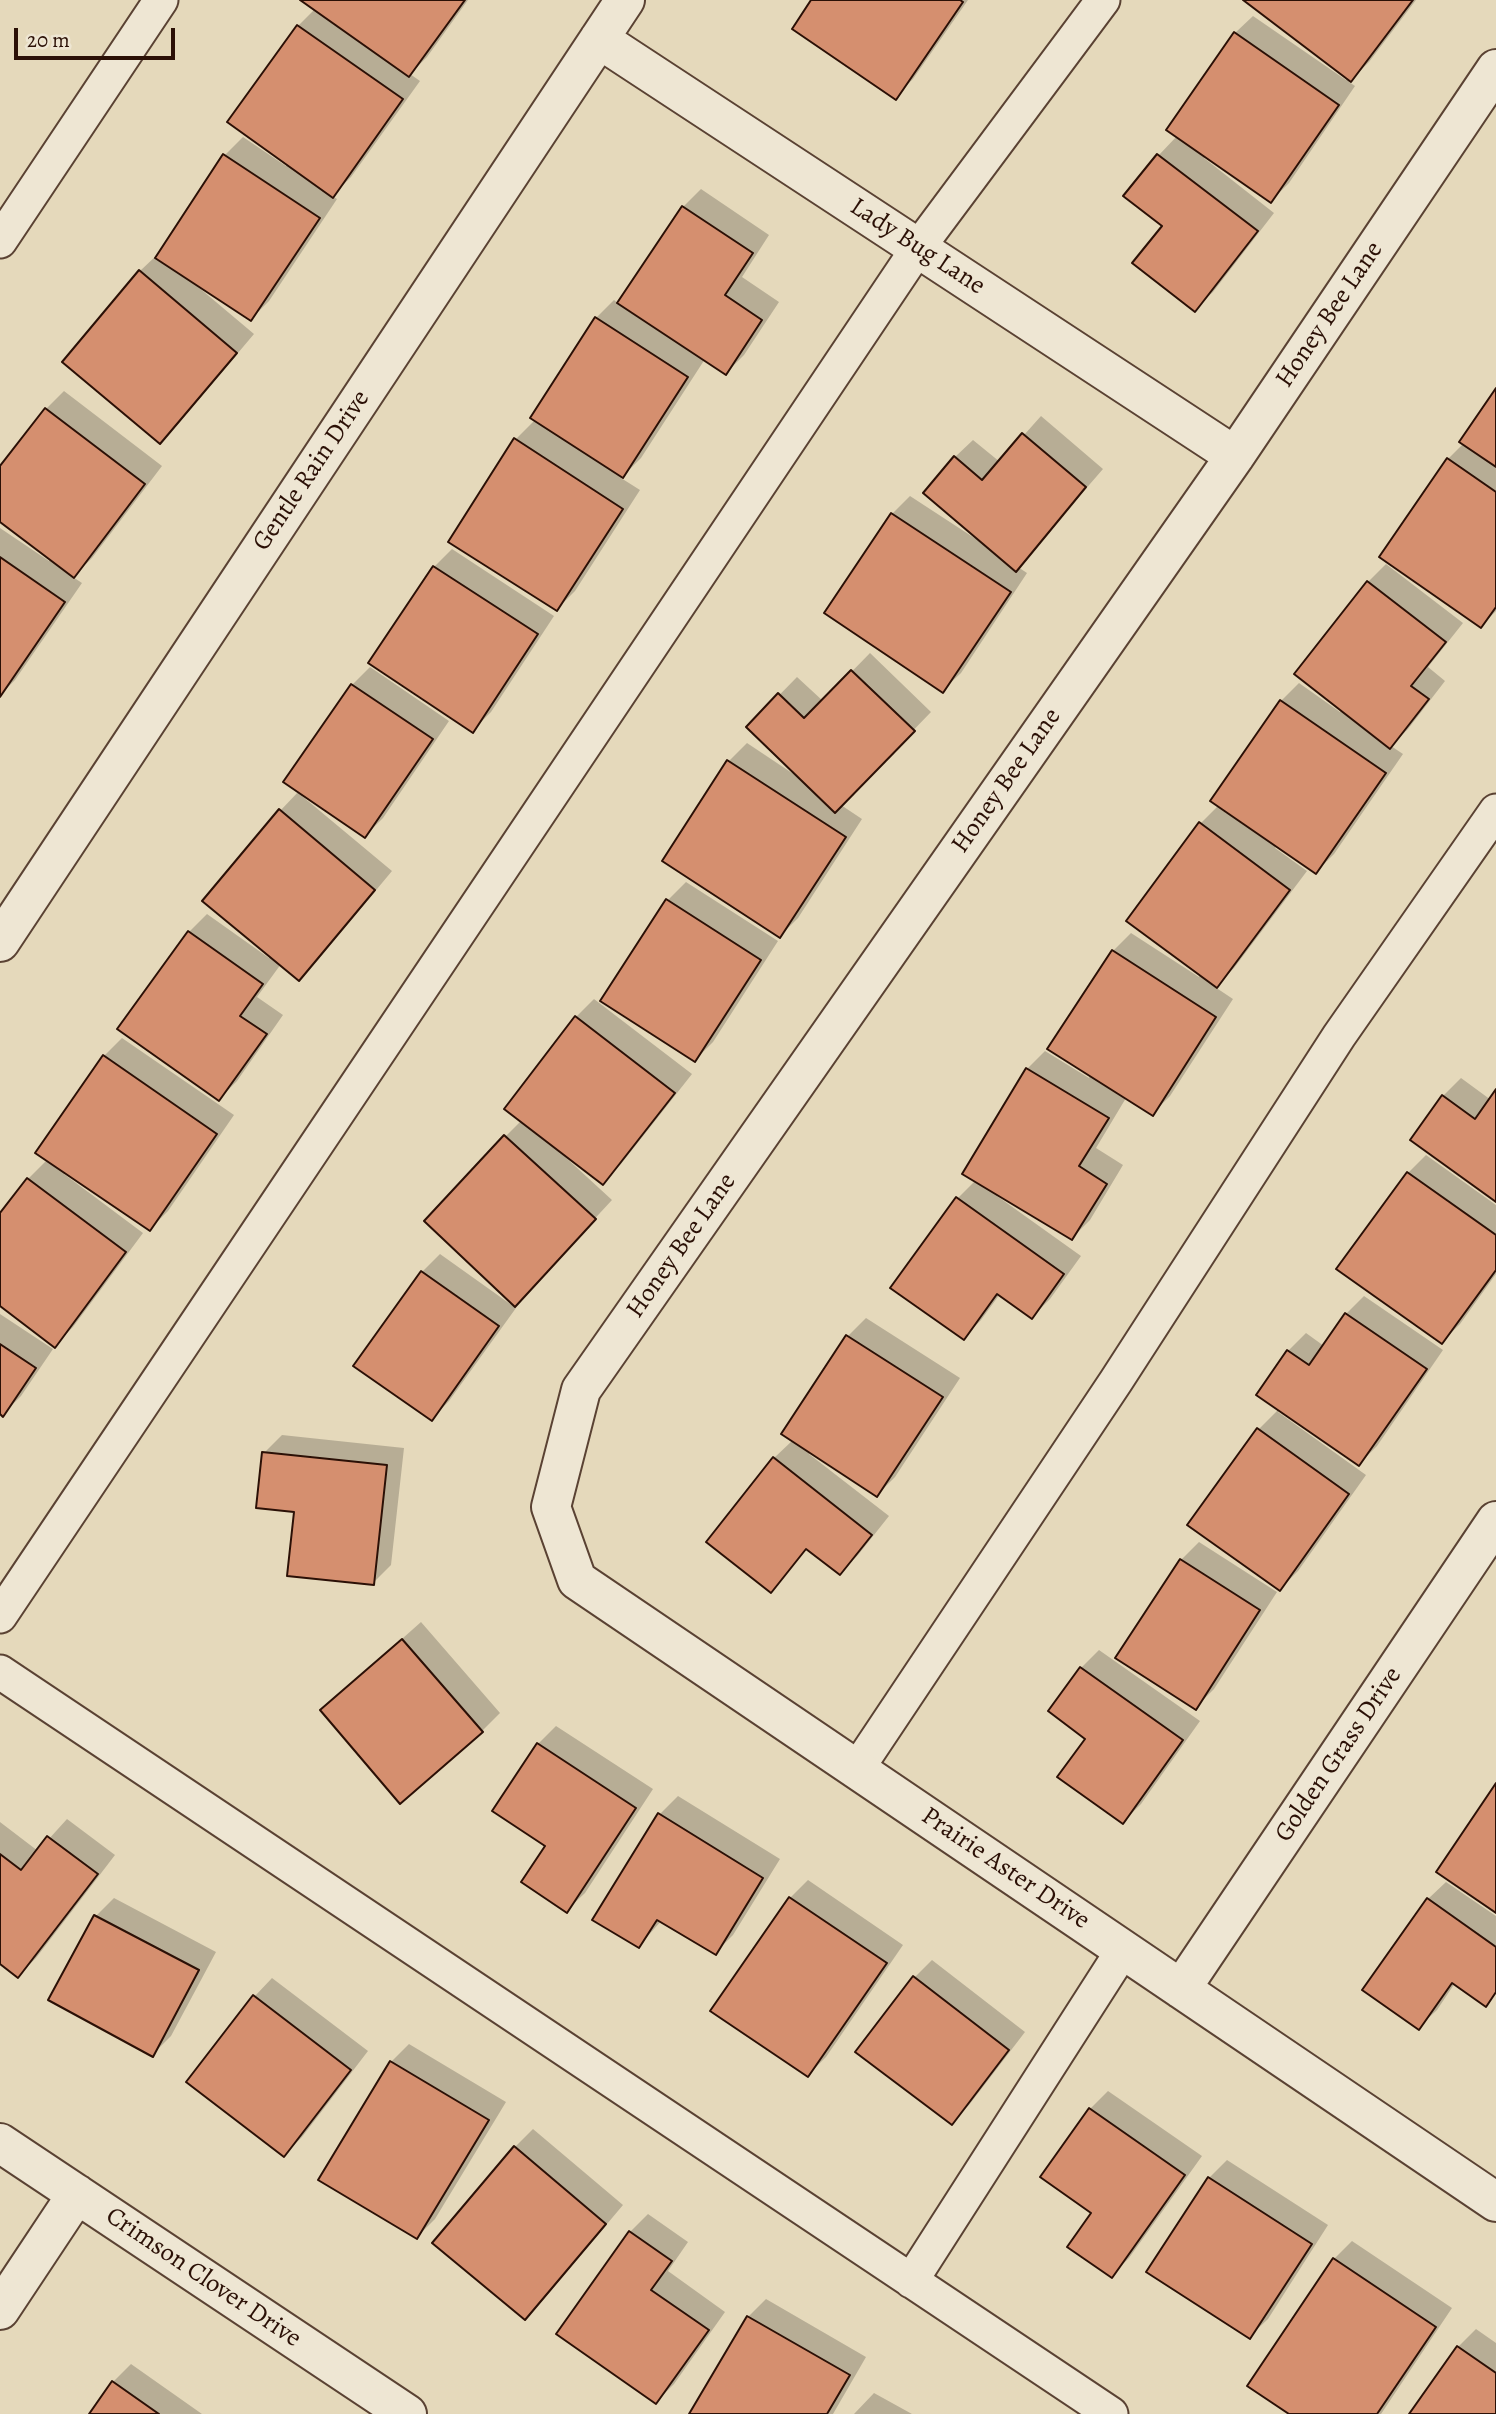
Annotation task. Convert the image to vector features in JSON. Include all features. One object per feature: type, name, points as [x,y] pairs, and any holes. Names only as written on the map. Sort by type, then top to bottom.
[{"type":"street","name":"Gentle Rain Drive","points":[[0,942],[625,0]]},
{"type":"street","name":"Lady Bug Lane","points":[[599,39],[1235,456]]},
{"type":"street","name":"Honey Bee Lane","points":[[551,1507],[580,1390],[1235,456],[1496,69]]},
{"type":"street","name":"Prairie Aster Drive","points":[[551,1507],[577,1580],[1496,2202]]},
{"type":"street","name":"Golden Grass Drive","points":[[1181,1989],[1496,1521]]},
{"type":"street","name":"Crimson Clover Drive","points":[[0,2143],[407,2414]]},
{"type":"street","points":[[0,2311],[77,2194]]},
{"type":"lane","points":[[0,241],[161,0]]},
{"type":"lane","points":[[0,1616],[918,248],[1103,0]]},
{"type":"lane","points":[[857,1769],[1116,1381],[1339,1036],[1496,811]]},
{"type":"lane","points":[[0,1672],[1111,2414]]},
{"type":"lane","points":[[911,2281],[1123,1950]]},
{"type":"building","points":[[300,0],[465,0],[409,77]]},
{"type":"building","points":[[811,0],[963,2],[896,100],[792,29]]},
{"type":"building","points":[[1243,0],[1413,0],[1351,82]]},
{"type":"building","points":[[297,25],[403,99],[333,198],[227,122]]},
{"type":"building","points":[[1234,32],[1339,105],[1271,203],[1166,130]]},
{"type":"building","points":[[223,154],[320,218],[251,321],[155,258]]},
{"type":"building","points":[[1157,154],[1258,231],[1195,312],[1132,263],[1162,226],[1123,196]]},
{"type":"building","points":[[682,206],[753,253],[725,295],[762,320],[726,375],[617,303]]},
{"type":"building","points":[[139,270],[237,353],[160,444],[62,362]]},
{"type":"building","points":[[595,317],[688,377],[623,478],[530,418]]},
{"type":"building","points":[[1496,388],[1496,467],[1459,442]]},
{"type":"building","points":[[45,408],[145,484],[74,578],[0,522],[0,466]]},
{"type":"building","points":[[1022,433],[1086,487],[1016,572],[923,493],[954,456],[982,480]]},
{"type":"building","points":[[514,438],[623,509],[557,611],[448,542]]},
{"type":"building","points":[[1447,458],[1496,492],[1496,607],[1481,628],[1379,557]]},
{"type":"building","points":[[891,513],[1011,592],[943,693],[824,613]]},
{"type":"building","points":[[0,557],[65,602],[0,697]]},
{"type":"building","points":[[433,566],[538,634],[473,733],[368,663]]},
{"type":"building","points":[[1367,581],[1446,642],[1411,686],[1429,699],[1390,749],[1294,674]]},
{"type":"building","points":[[851,670],[915,731],[835,813],[746,727],[778,693],[804,718]]},
{"type":"building","points":[[351,684],[433,739],[365,838],[283,782]]},
{"type":"building","points":[[1280,700],[1386,773],[1316,874],[1210,801]]},
{"type":"building","points":[[727,760],[846,837],[780,938],[662,861]]},
{"type":"building","points":[[279,809],[375,890],[299,981],[202,901]]},
{"type":"building","points":[[1199,822],[1290,890],[1217,988],[1126,921]]},
{"type":"building","points":[[666,899],[761,960],[695,1062],[600,1001]]},
{"type":"building","points":[[188,931],[263,984],[240,1016],[267,1034],[219,1101],[117,1029]]},
{"type":"building","points":[[1112,950],[1216,1017],[1153,1116],[1047,1049]]},
{"type":"building","points":[[575,1016],[675,1093],[603,1185],[504,1109]]},
{"type":"building","points":[[103,1055],[217,1134],[150,1231],[35,1153]]},
{"type":"building","points":[[1026,1068],[1109,1118],[1079,1166],[1107,1184],[1072,1240],[962,1174]]},
{"type":"building","points":[[1496,1089],[1496,1202],[1410,1140],[1442,1095],[1475,1119]]},
{"type":"building","points":[[504,1135],[596,1219],[515,1307],[424,1221]]},
{"type":"building","points":[[1407,1172],[1496,1235],[1496,1270],[1442,1344],[1336,1269]]},
{"type":"building","points":[[27,1178],[126,1252],[55,1348],[0,1306],[0,1213]]},
{"type":"building","points":[[956,1197],[1064,1274],[1032,1319],[997,1294],[964,1340],[890,1288]]},
{"type":"building","points":[[421,1271],[499,1326],[432,1421],[353,1366]]},
{"type":"building","points":[[1345,1313],[1427,1369],[1359,1466],[1256,1395],[1287,1350],[1309,1365]]},
{"type":"building","points":[[846,1335],[943,1397],[877,1497],[781,1434]]},
{"type":"building","points":[[0,1344],[36,1368],[3,1417],[0,1414]]},
{"type":"building","points":[[1257,1428],[1349,1494],[1280,1591],[1187,1525]]},
{"type":"building","points":[[262,1452],[387,1465],[374,1585],[287,1576],[294,1512],[256,1508]]},
{"type":"building","points":[[773,1457],[872,1535],[840,1575],[806,1549],[771,1593],[706,1542]]},
{"type":"building","points":[[1180,1559],[1260,1610],[1196,1710],[1115,1658]]},
{"type":"building","points":[[402,1639],[483,1732],[400,1804],[320,1710]]},
{"type":"building","points":[[1080,1667],[1183,1740],[1123,1824],[1057,1777],[1085,1739],[1048,1711]]},
{"type":"building","points":[[537,1743],[636,1808],[567,1913],[521,1882],[545,1846],[492,1811]]},
{"type":"building","points":[[1496,1783],[1496,1913],[1436,1872]]},
{"type":"building","points":[[658,1813],[763,1878],[716,1955],[657,1920],[639,1948],[592,1920]]},
{"type":"building","points":[[47,1836],[98,1874],[18,1978],[0,1964],[0,1854],[21,1870]]},
{"type":"building","points":[[789,1897],[887,1963],[808,2077],[710,2011]]},
{"type":"building","points":[[1427,1898],[1496,1947],[1496,1992],[1486,2007],[1452,1983],[1419,2030],[1362,1990]]},
{"type":"building","points":[[94,1915],[199,1970],[153,2057],[48,2000]]},
{"type":"building","points":[[913,1976],[1009,2050],[952,2125],[855,2052]]},
{"type":"building","points":[[253,1995],[351,2070],[284,2157],[186,2082]]},
{"type":"building","points":[[390,2061],[489,2120],[417,2239],[318,2180]]},
{"type":"building","points":[[1089,2108],[1185,2175],[1112,2278],[1067,2247],[1091,2213],[1040,2177]]},
{"type":"building","points":[[514,2146],[606,2224],[525,2320],[432,2243]]},
{"type":"building","points":[[1208,2177],[1312,2244],[1250,2339],[1146,2272]]},
{"type":"building","points":[[629,2231],[672,2261],[651,2290],[709,2330],[656,2404],[556,2334]]},
{"type":"building","points":[[1333,2258],[1436,2327],[1377,2414],[1289,2414],[1247,2386]]},
{"type":"building","points":[[747,2316],[850,2375],[827,2414],[689,2414]]},
{"type":"building","points":[[1457,2346],[1496,2373],[1496,2414],[1409,2414]]},
{"type":"building","points":[[112,2381],[159,2414],[89,2414]]}]
